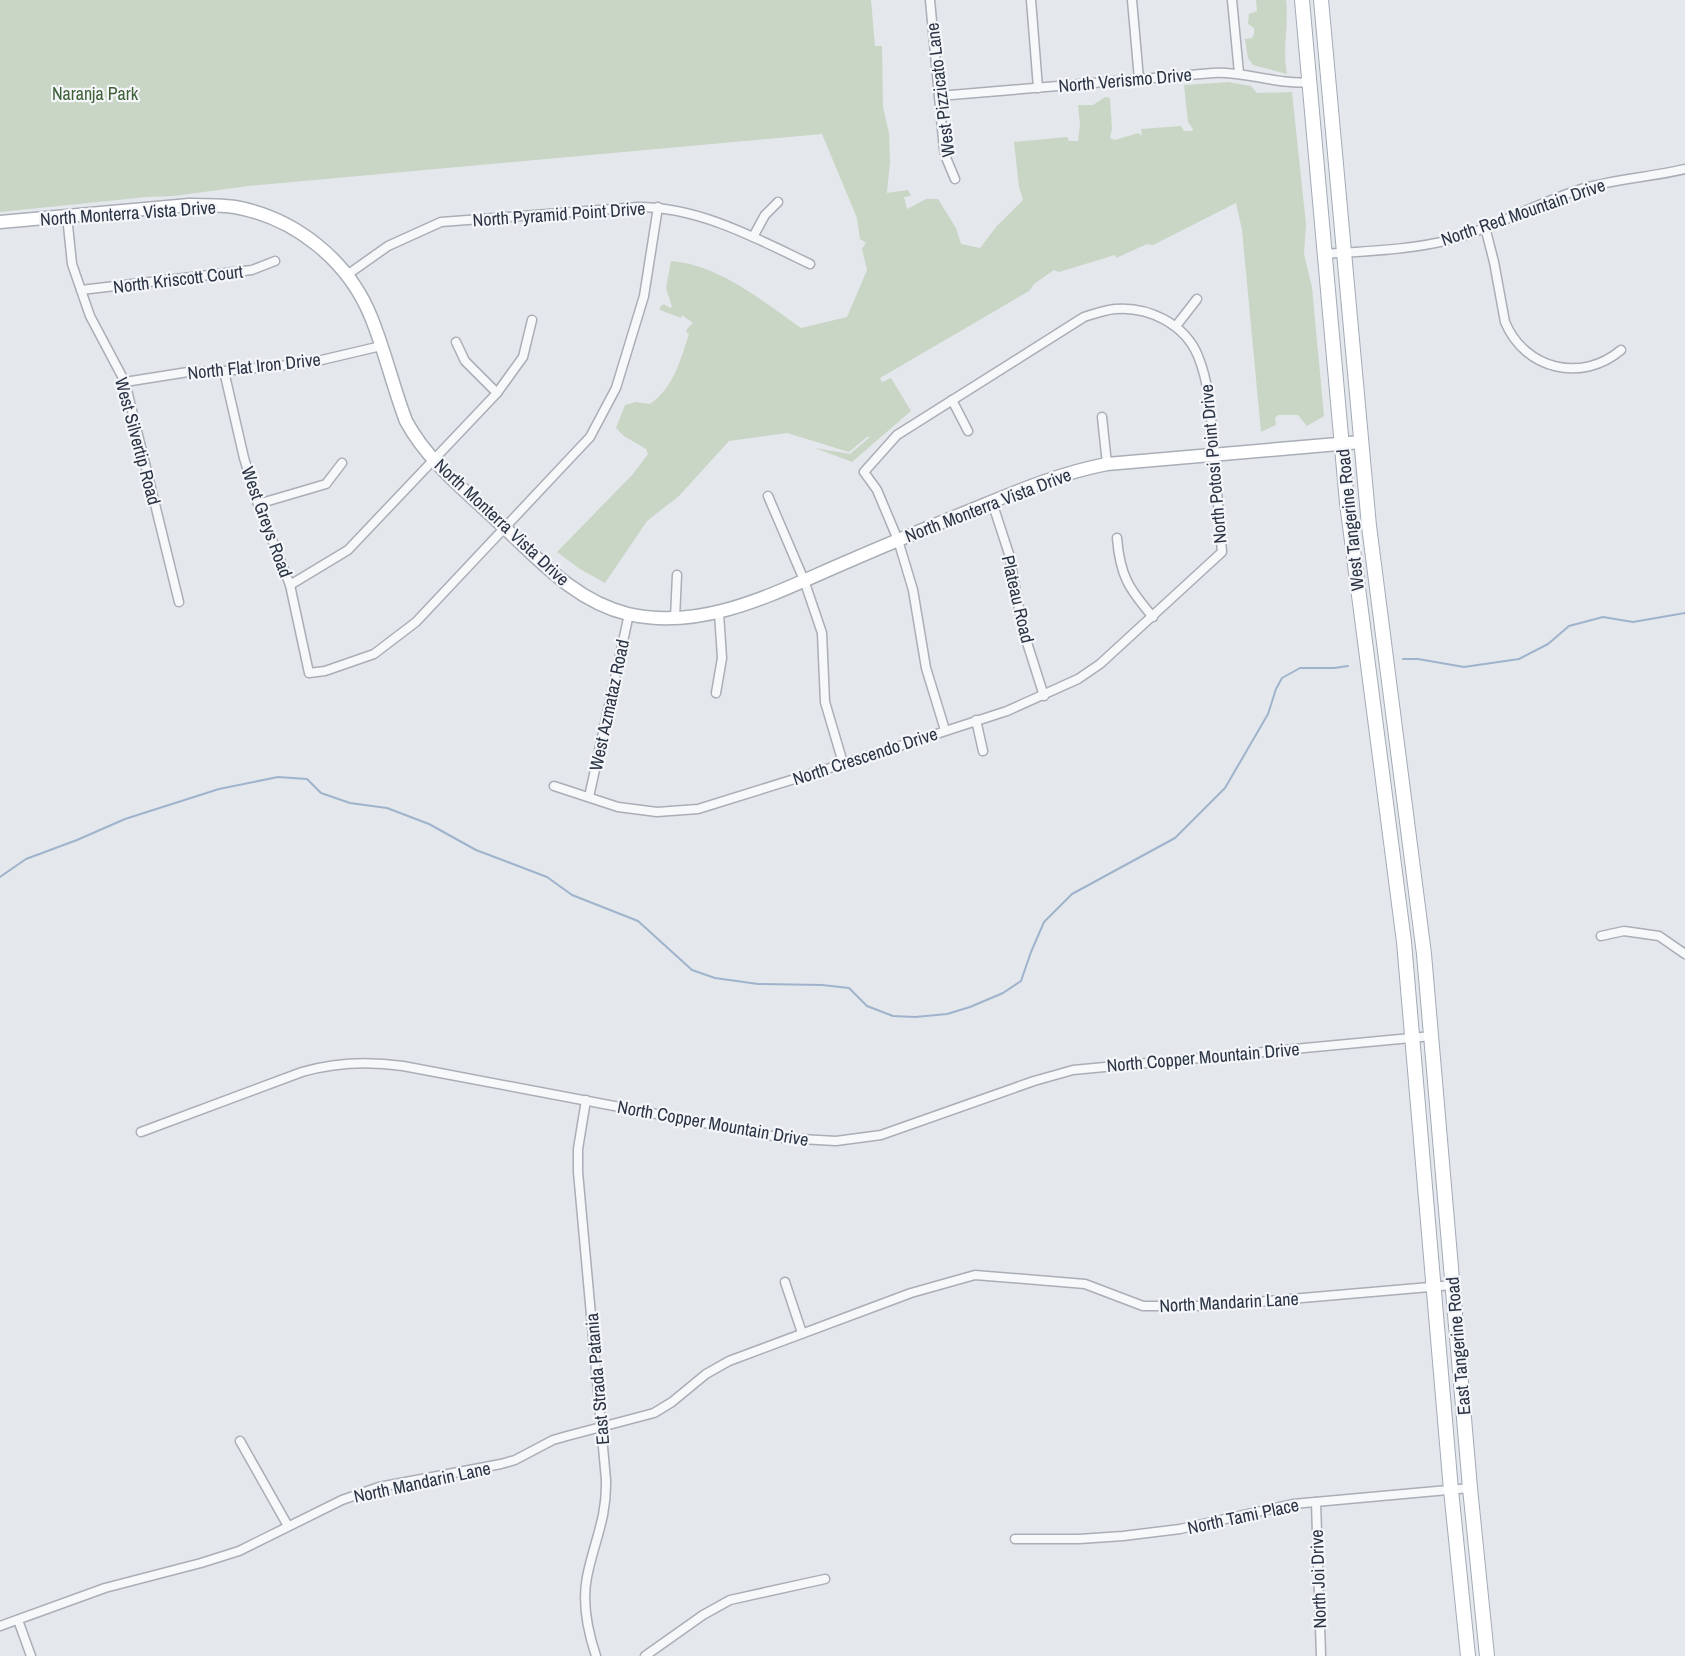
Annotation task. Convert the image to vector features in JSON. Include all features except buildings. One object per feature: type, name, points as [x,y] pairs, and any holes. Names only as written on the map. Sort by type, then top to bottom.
[{"type":"main road","name":"West Tangerine Road","points":[[1302,0],[1357,590],[1402,931],[1413,1038]]},
{"type":"main road","name":"West Tangerine Road","points":[[1321,0],[1376,587],[1418,904],[1432,1036]]},
{"type":"main road","name":"East Tangerine Road","points":[[1432,1036],[1470,1488],[1487,1656]]},
{"type":"main road","name":"East Tangerine Road","points":[[1413,1038],[1451,1490],[1468,1656]]},
{"type":"street","name":"West Pizzicato Lane","points":[[930,0],[945,156],[955,179]]},
{"type":"street","points":[[1031,0],[1038,88]]},
{"type":"street","points":[[1132,0],[1139,79]]},
{"type":"street","points":[[1232,0],[1239,73]]},
{"type":"street","name":"North Verismo Drive","points":[[939,96],[1213,73],[1239,73],[1285,83],[1310,82]]},
{"type":"street","name":"North Red Mountain Drive","points":[[1325,254],[1436,243],[1485,227],[1546,201],[1582,189],[1608,182],[1685,169]]},
{"type":"street","points":[[753,237],[765,215],[778,202]]},
{"type":"street","name":"North Monterra Vista Drive","points":[[0,222],[189,205],[235,207],[259,213],[297,230],[333,259],[347,275],[366,307],[406,421],[414,436],[434,460],[549,570],[570,587],[600,603],[628,614],[675,618],[719,613],[1047,479],[1076,470],[1107,464],[1361,442]]},
{"type":"street","points":[[504,527],[590,437],[616,388],[644,296],[658,207]]},
{"type":"street","name":"North Pyramid Point Drive","points":[[347,275],[388,246],[441,222],[658,207],[691,213],[753,237],[810,264]]},
{"type":"street","name":"West Silvertip Road","points":[[67,216],[72,264],[90,316],[125,382],[179,602]]},
{"type":"street","points":[[1485,227],[1505,322],[1523,349],[1533,358],[1547,364],[1574,368],[1600,364],[1621,350]]},
{"type":"street","name":"North Kriscott Court","points":[[81,290],[252,270],[275,261]]},
{"type":"street","points":[[1176,326],[1197,299]]},
{"type":"street","name":"North Potosi Point Drive","points":[[898,540],[877,490],[864,472],[897,435],[1084,318],[1102,311],[1139,310],[1176,326],[1188,339],[1197,354],[1205,376],[1222,552],[1153,617]]},
{"type":"street","points":[[290,585],[348,550],[497,393],[523,357],[532,320]]},
{"type":"street","points":[[456,342],[465,362],[497,393]]},
{"type":"street","name":"North Flat Iron Drive","points":[[125,382],[188,372],[309,363],[381,346]]},
{"type":"street","name":"West Greys Road","points":[[224,371],[244,458],[258,504],[290,585],[309,673],[325,671],[374,654],[416,622],[504,527]]},
{"type":"street","points":[[952,400],[968,431]]},
{"type":"street","points":[[1102,417],[1107,464]]},
{"type":"street","points":[[258,504],[326,484],[342,463]]},
{"type":"street","points":[[768,496],[804,580],[822,633],[825,702],[843,763]]},
{"type":"street","name":"Plateau Road","points":[[992,502],[1009,554],[1023,630],[1044,696]]},
{"type":"street","points":[[1118,538],[1119,557],[1124,575],[1133,594],[1153,617]]},
{"type":"street","points":[[898,540],[913,590],[926,668],[945,730]]},
{"type":"street","points":[[675,618],[677,575]]},
{"type":"street","points":[[716,693],[722,658],[719,613]]},
{"type":"street","name":"West Azmataz Road","points":[[589,797],[628,614]]},
{"type":"street","name":"North Crescendo Drive","points":[[554,786],[618,807],[657,812],[698,809],[1007,711],[1044,696],[1078,680],[1100,664],[1153,617]]},
{"type":"street","points":[[976,720],[983,751]]},
{"type":"street","points":[[1601,936],[1624,931],[1659,936],[1685,954]]},
{"type":"street","name":"North Copper Mountain Drive","points":[[141,1132],[302,1072],[319,1067],[354,1063],[403,1066],[783,1138],[843,1140],[865,1138],[900,1129],[1034,1081],[1073,1070],[1432,1036]]},
{"type":"street","name":"East Strada Patania","points":[[586,1101],[578,1149],[578,1172],[602,1426],[606,1501],[603,1522],[586,1580],[589,1627],[596,1656]]},
{"type":"street","name":"North Mandarin Lane","points":[[0,1626],[105,1588],[239,1551],[342,1500],[379,1487],[501,1464],[515,1460],[553,1440],[654,1413],[718,1366],[911,1293],[975,1275],[1085,1284],[1143,1306],[1174,1307],[1210,1306],[1453,1285]]},
{"type":"street","points":[[785,1282],[802,1333]]},
{"type":"street","points":[[240,1441],[288,1526]]},
{"type":"street","name":"North Tami Place","points":[[1015,1539],[1079,1539],[1165,1532],[1276,1508],[1316,1502],[1470,1488]]},
{"type":"street","name":"North Joi Drive","points":[[1316,1502],[1321,1656]]},
{"type":"street","points":[[645,1656],[703,1615],[730,1600],[825,1579]]},
{"type":"street","points":[[18,1620],[31,1656]]},
{"type":"green space","name":"Naranja Park","points":[[0,0],[871,0],[875,46],[882,46],[883,107],[889,133],[890,161],[887,193],[908,190],[911,196],[904,197],[907,209],[926,199],[938,199],[956,228],[961,244],[980,248],[996,227],[1023,200],[1019,187],[1014,142],[1067,137],[1069,141],[1078,141],[1080,125],[1078,105],[1093,105],[1105,97],[1110,98],[1112,129],[1110,138],[1115,140],[1138,133],[1142,136],[1141,129],[1181,126],[1184,131],[1192,131],[1188,122],[1184,85],[1228,82],[1251,86],[1257,93],[1292,92],[1306,224],[1304,254],[1312,287],[1324,416],[1307,426],[1298,415],[1278,415],[1275,418],[1276,425],[1261,432],[1242,230],[1236,203],[1153,245],[1147,244],[1116,258],[1115,255],[1059,272],[1054,270],[1034,284],[1029,291],[880,378],[882,382],[891,378],[911,411],[852,462],[815,448],[850,454],[870,437],[849,452],[787,433],[729,441],[679,496],[647,521],[605,583],[580,569],[557,552],[633,474],[648,454],[646,449],[624,436],[616,428],[625,405],[636,402],[650,404],[671,382],[689,334],[686,332],[687,329],[693,323],[682,315],[681,318],[660,310],[664,304],[672,307],[666,288],[671,261],[706,269],[723,277],[756,296],[801,328],[847,317],[867,270],[862,249],[866,243],[860,239],[857,218],[822,134],[248,186],[174,196],[0,212]]},
{"type":"green space","points":[[1256,0],[1286,0],[1287,74],[1253,65],[1248,58],[1245,39],[1252,38],[1254,34],[1254,28],[1248,24],[1249,14],[1257,11]]},
{"type":"waterway","points":[[1403,659],[1418,659],[1464,667],[1519,659],[1548,644],[1569,626],[1603,617],[1633,622],[1685,613]]},
{"type":"waterway","points":[[0,877],[26,859],[125,819],[219,789],[278,777],[307,779],[321,793],[350,803],[387,808],[429,824],[476,850],[547,877],[572,895],[638,921],[692,970],[715,978],[758,984],[822,985],[849,988],[867,1006],[893,1016],[915,1017],[947,1014],[1003,993],[1021,981],[1044,922],[1072,894],[1175,838],[1225,788],[1268,714],[1282,678],[1300,668],[1348,666]]}]
